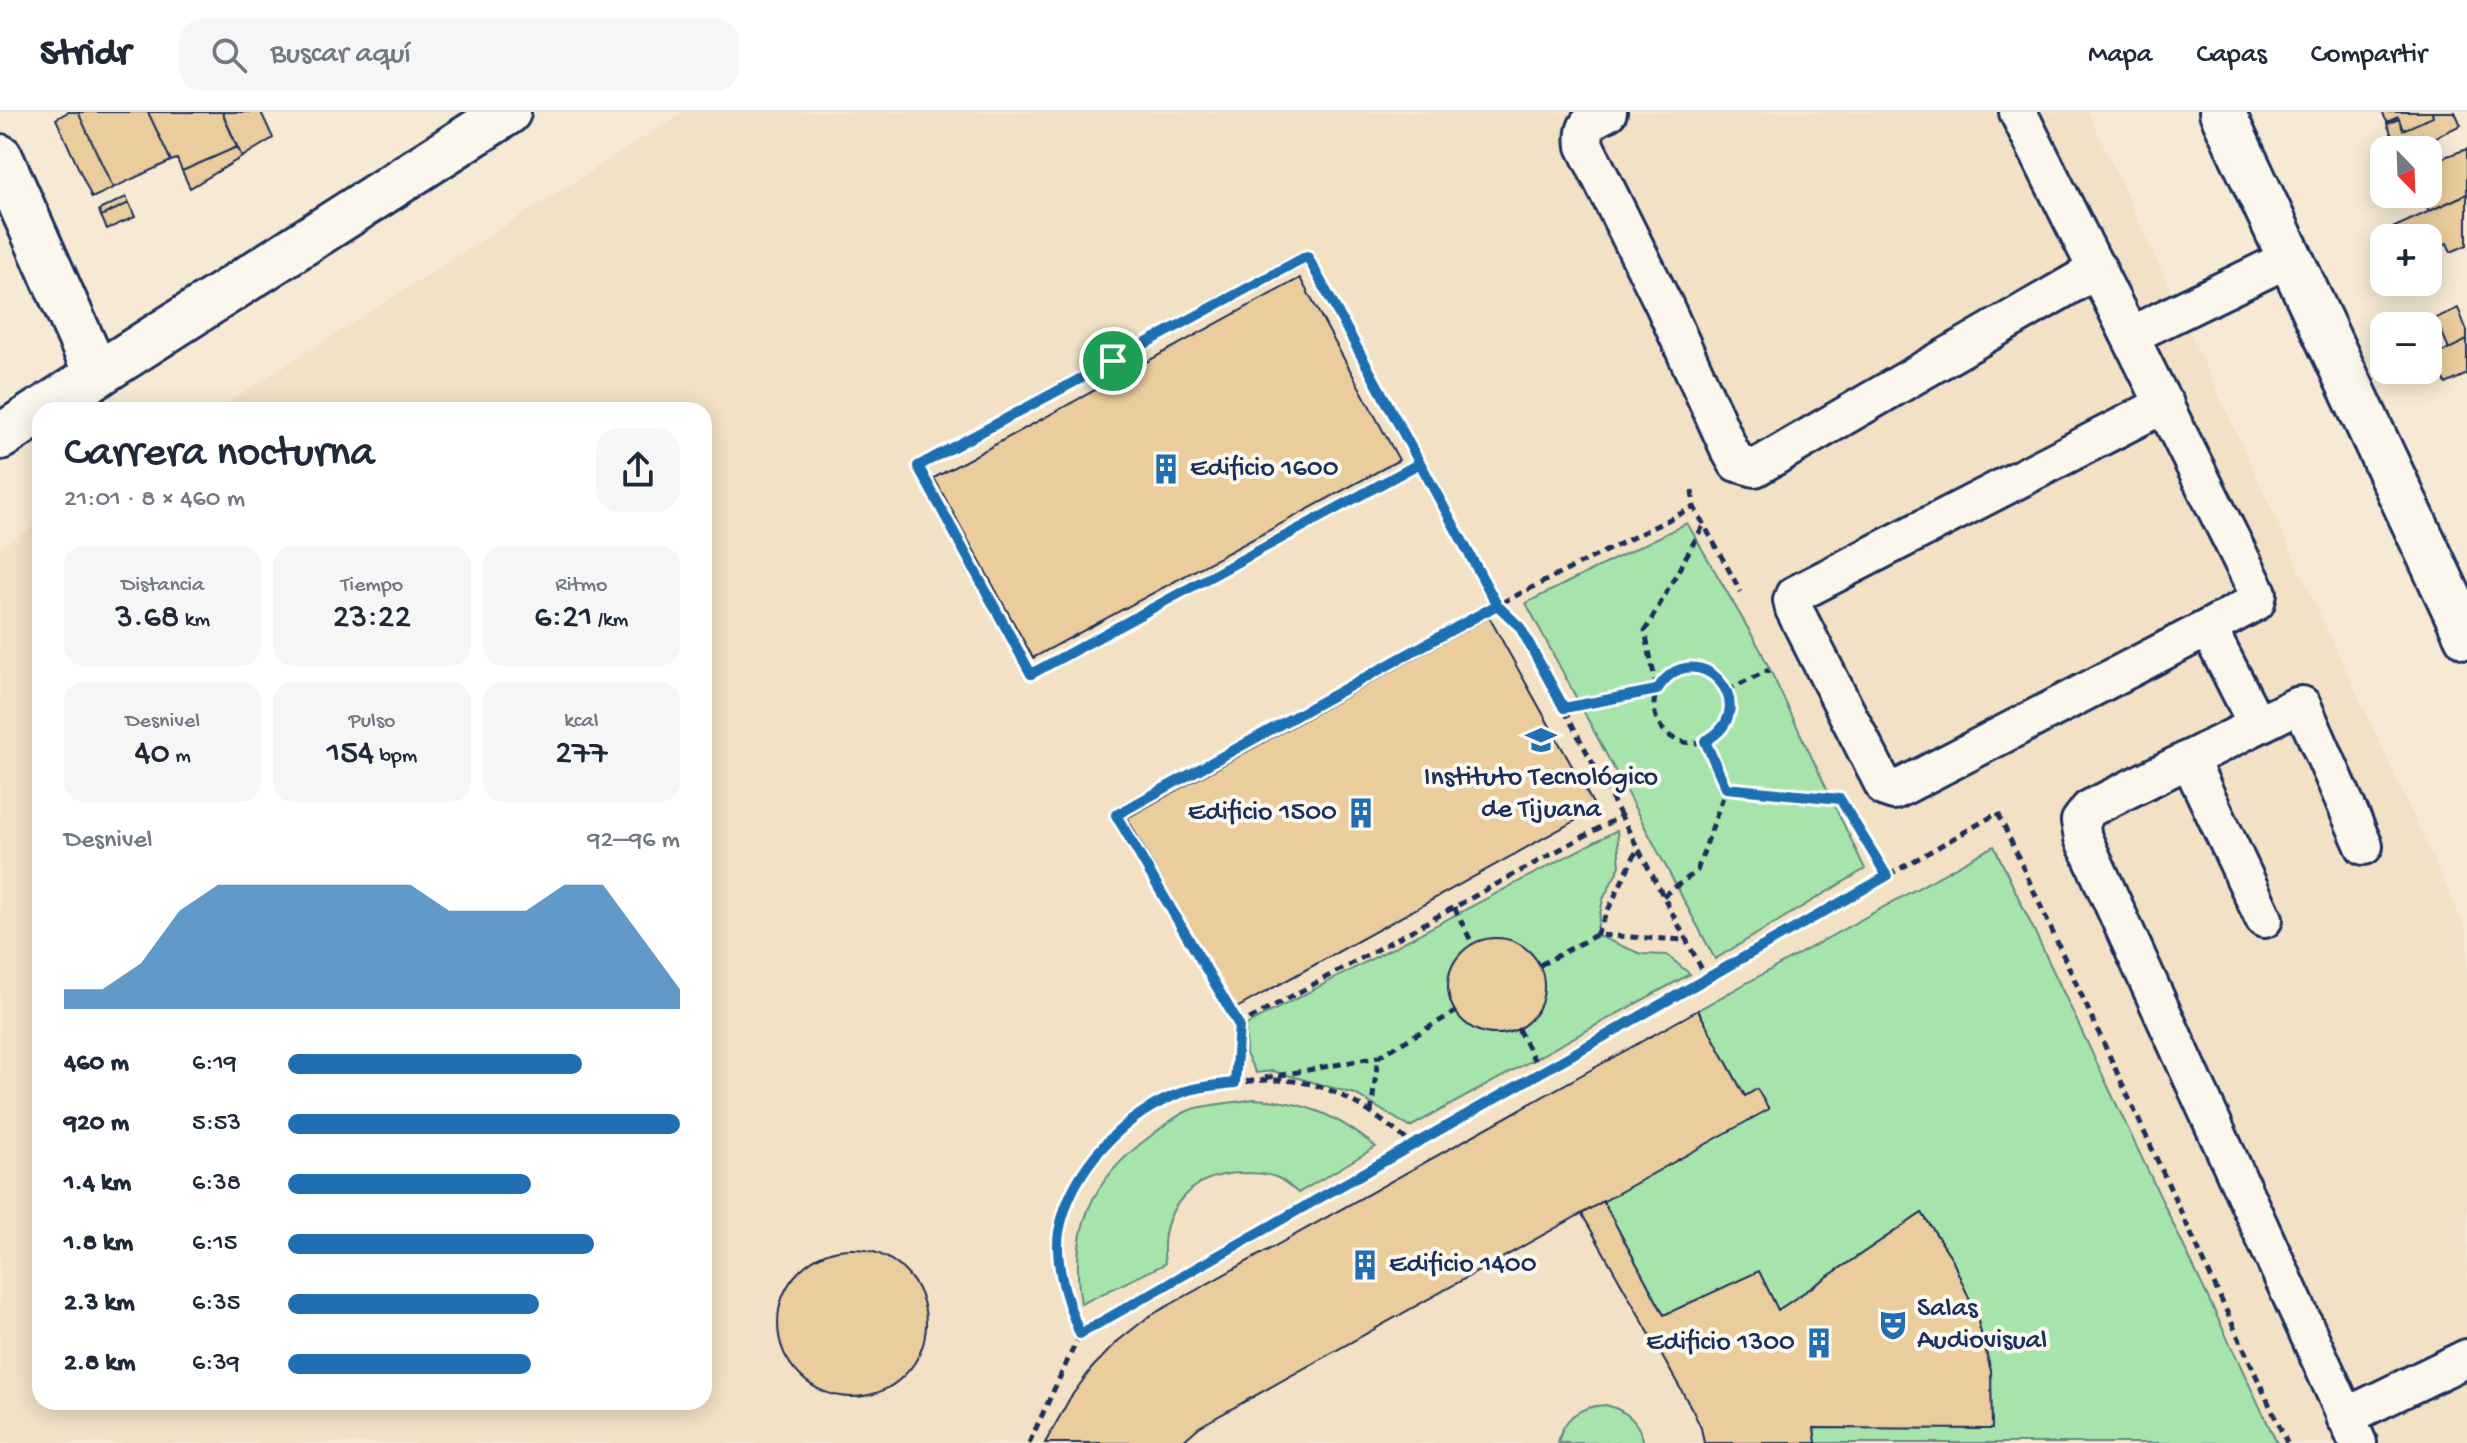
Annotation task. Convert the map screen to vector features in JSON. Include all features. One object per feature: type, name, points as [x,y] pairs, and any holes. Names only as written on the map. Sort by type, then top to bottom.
[{"type":"street","points":[[54,402],[508,112]]},
{"type":"street","points":[[2222,112],[2467,636]]},
{"type":"street","points":[[0,157],[97,375]]},
{"type":"street","points":[[0,437],[32,416]]},
{"type":"lane","points":[[1608,112],[1590,121],[1583,133],[1585,146],[1664,305],[1737,463],[1755,468],[2098,269]]},
{"type":"lane","points":[[2018,112],[2131,335],[2165,404],[2258,593],[2256,602],[2208,628],[1894,791],[1885,788],[1794,609],[1794,595],[2165,404]]},
{"type":"lane","points":[[2131,335],[2290,258]]},
{"type":"lane","points":[[2208,628],[2257,725]]},
{"type":"lane","points":[[2364,846],[2305,708],[2296,706],[2089,809],[2080,821],[2083,838],[2351,1430],[2466,1358]]},
{"type":"lane","points":[[2189,759],[2264,919]]},
{"type":"path","points":[[1420,463],[1031,674],[918,466],[1307,256],[1420,463],[1497,605],[1520,627],[1707,979]]},
{"type":"path","points":[[1235,1083],[1239,1025],[1116,815],[1497,605],[1694,507]]},
{"type":"path","points":[[1657,690],[1645,631],[1704,524]]},
{"type":"path","points":[[1727,690],[1781,665]]},
{"type":"path","points":[[1686,668],[1710,672],[1720,679],[1727,690],[1729,714],[1716,735],[1705,741],[1681,741],[1670,736],[1655,716],[1657,690],[1664,679],[1674,672],[1686,668]]},
{"type":"path","points":[[1564,708],[1657,690]]},
{"type":"path","points":[[1663,896],[1697,871],[1726,788],[1705,741]]},
{"type":"path","points":[[1726,788],[1840,799]]},
{"type":"path","points":[[1029,1443],[1080,1334],[1998,813],[2287,1443]]},
{"type":"path","points":[[1239,1025],[1621,816]]},
{"type":"path","points":[[1856,825],[1887,876]]},
{"type":"path","points":[[1596,935],[1638,847]]},
{"type":"path","points":[[1454,907],[1472,943]]},
{"type":"path","points":[[1540,965],[1596,935],[1686,940]]},
{"type":"path","points":[[1080,1334],[1067,1301],[1059,1233],[1070,1200],[1087,1168],[1108,1140],[1158,1103],[1189,1090],[1378,1057],[1455,1012]]},
{"type":"path","points":[[1518,1029],[1541,1073]]},
{"type":"path","points":[[1371,1113],[1378,1057]]},
{"type":"path","points":[[1256,1080],[1321,1087],[1387,1123],[1413,1145]]},
{"type":"shaded area","name":"Instituto Tecnológico de Tijuana","points":[[684,112],[2088,112],[2467,932],[2467,1443],[0,1443],[0,548],[32,527],[32,1410],[712,1410],[712,402],[229,402]]},
{"type":"green space","points":[[1687,523],[1760,649],[1865,869],[1715,959],[1526,603]]},
{"type":"green space","points":[[1617,830],[1620,866],[1603,899],[1596,935],[1641,954],[1667,955],[1690,974],[1410,1127],[1355,1094],[1273,1071],[1256,1073],[1246,1054],[1246,1025]]},
{"type":"green space","points":[[1994,846],[2277,1443],[1816,1443],[1814,1428],[1991,1371],[1976,1314],[1951,1257],[1922,1213],[1778,1310],[1759,1272],[1664,1315],[1603,1201],[1768,1109],[1757,1089],[1745,1096],[1698,1010]]},
{"type":"green space","points":[[1253,1099],[1289,1103],[1319,1112],[1347,1126],[1376,1147],[1298,1193],[1281,1179],[1265,1174],[1241,1173],[1206,1180],[1180,1200],[1172,1213],[1166,1228],[1165,1264],[1081,1304],[1078,1252],[1082,1229],[1099,1188],[1113,1170],[1131,1152],[1182,1113],[1200,1107]]},
{"type":"green space","points":[[1606,1405],[1631,1418],[1644,1443],[1558,1443],[1564,1426],[1574,1415],[1588,1408]]},
{"type":"building","points":[[68,112],[78,112],[113,188],[92,198],[56,119]]},
{"type":"building","points":[[78,112],[148,112],[171,161],[113,188]]},
{"type":"building","points":[[148,112],[222,112],[237,147],[182,171],[177,159],[171,161]]},
{"type":"building","points":[[222,112],[261,112],[273,138],[242,157]]},
{"type":"building","points":[[2382,112],[2434,112],[2433,117],[2403,130],[2398,117],[2387,122]]},
{"type":"building","points":[[2434,112],[2455,112],[2461,125],[2438,136],[2392,136],[2387,124],[2399,119],[2403,130],[2433,117]]},
{"type":"building","points":[[237,147],[242,157],[190,188],[182,171]]},
{"type":"building","points":[[2467,149],[2467,194],[2442,205],[2442,158]]},
{"type":"building","points":[[2467,194],[2467,245],[2451,252],[2447,243],[2442,245],[2442,224],[2401,224]]},
{"type":"building","points":[[126,197],[129,203],[101,216],[99,210]]},
{"type":"building","points":[[129,203],[135,217],[107,229],[101,216]]},
{"type":"building","name":"Edificio 1600","points":[[1300,278],[1399,460],[1033,658],[934,478]]},
{"type":"building","points":[[2458,308],[2467,331],[2467,340],[2449,349],[2442,332],[2442,315]]},
{"type":"building","points":[[2467,340],[2467,374],[2446,384],[2442,375],[2442,352]]},
{"type":"building","name":"Edificio 1500","points":[[1489,617],[1596,809],[1233,1010],[1127,818]]},
{"type":"building","points":[[1496,938],[1515,941],[1530,952],[1541,967],[1544,986],[1541,1005],[1530,1020],[1515,1031],[1496,1034],[1477,1031],[1462,1020],[1451,1005],[1448,986],[1451,967],[1462,952],[1477,941]]},
{"type":"building","name":"Edificio 1400","points":[[1698,1010],[1745,1096],[1757,1089],[1769,1109],[1199,1427],[1181,1443],[1045,1443],[1070,1398],[1092,1368],[1118,1341],[1148,1317]]},
{"type":"building","name":"Edificio 1300","points":[[1603,1201],[1664,1315],[1759,1271],[1778,1310],[1922,1213],[1951,1257],[1976,1314],[1991,1371],[1992,1429],[1814,1428],[1816,1443],[1704,1443],[1693,1411],[1582,1214]]},
{"type":"building","points":[[852,1249],[880,1255],[904,1271],[920,1295],[926,1323],[920,1351],[904,1375],[880,1391],[852,1397],[824,1391],[800,1375],[784,1351],[778,1323],[784,1295],[800,1271],[824,1255]]},
{"type":"place","name":"Edificio 1600","points":[[1166,469]]},
{"type":"place","name":"Instituto Tecnológico de Tijuana","points":[[1541,740]]},
{"type":"place","name":"Edificio 1500","points":[[1361,813]]},
{"type":"place","name":"Edificio 1400","points":[[1365,1265]]},
{"type":"place","name":"Salas Audiovisual","points":[[1893,1325]]},
{"type":"place","name":"Edificio 1300","points":[[1819,1343]]},
{"type":"route","points":[[1113,361],[918,466],[1031,674],[1420,463],[1497,605],[1520,627],[1564,708],[1657,690],[1664,679],[1686,668],[1710,672],[1720,679],[1730,702],[1724,725],[1716,735],[1705,741],[1726,788],[1840,799],[1887,876],[1080,1334],[1067,1301],[1059,1233],[1070,1200],[1087,1168],[1108,1140],[1158,1103],[1189,1090],[1235,1083],[1239,1025],[1116,815],[1497,605],[1307,256],[1113,361]]}]
